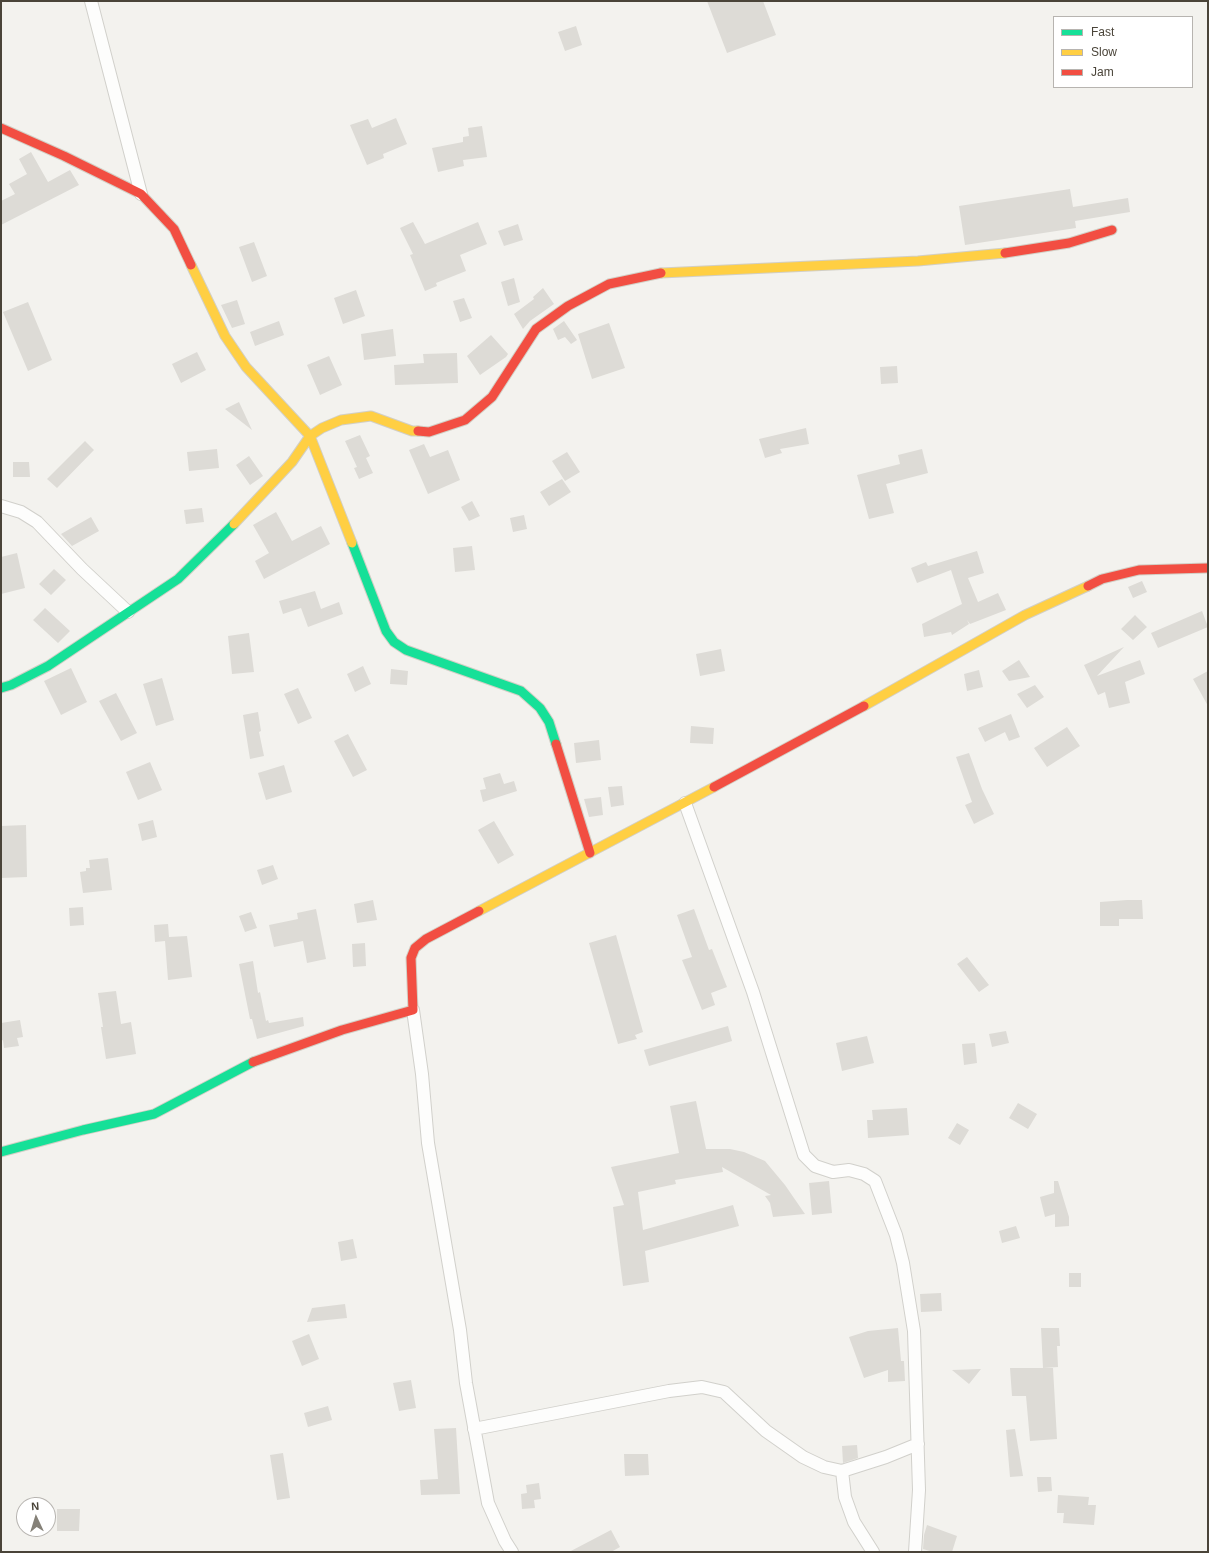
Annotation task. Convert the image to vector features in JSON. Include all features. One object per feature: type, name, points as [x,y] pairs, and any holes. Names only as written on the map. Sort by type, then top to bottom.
[{"type":"street","points":[[91,1],[141,194]]},
{"type":"street","points":[[1,128],[64,156],[141,194],[174,229],[225,336],[246,367],[310,436],[386,631],[394,642],[406,650],[521,692],[540,708],[549,722],[590,853]]},
{"type":"street","points":[[1,688],[11,685],[48,666],[178,579],[219,541],[292,462],[310,436],[322,428],[341,420],[371,416],[412,431],[429,432],[465,420],[492,397],[536,329],[568,306],[609,284],[662,273],[918,261],[1002,253],[1069,243],[1112,230]]},
{"type":"street","points":[[1,506],[21,512],[36,522],[82,569],[128,612]]},
{"type":"street","points":[[512,1552],[505,1541],[488,1503],[466,1383],[456,1308],[428,1143],[422,1074],[413,1010],[411,958],[414,948],[426,939],[783,752],[1025,616],[1102,579],[1138,570],[1208,568]]},
{"type":"street","points":[[685,803],[753,992],[804,1155],[815,1166],[833,1172],[849,1170],[864,1174],[875,1181],[896,1235],[903,1263],[914,1331],[919,1490],[915,1552]]},
{"type":"street","points":[[1,1152],[83,1130],[154,1114],[259,1059],[342,1030],[413,1010]]},
{"type":"street","points":[[474,1429],[669,1391],[710,1388],[729,1396],[766,1431],[803,1457],[824,1467],[842,1471],[886,1457],[918,1444]]},
{"type":"street","points":[[842,1471],[845,1497],[854,1522],[873,1552]]},
{"type":"building","points":[[707,1],[763,1],[776,35],[727,53]]},
{"type":"building","points":[[576,26],[582,45],[565,51],[558,32]]},
{"type":"building","points":[[396,118],[407,144],[383,154],[384,158],[367,165],[350,125],[368,119],[372,128]]},
{"type":"building","points":[[482,126],[487,157],[463,160],[464,166],[438,172],[432,148],[463,142],[463,137],[469,136],[468,128]]},
{"type":"building","points":[[31,152],[48,182],[70,170],[79,185],[1,225],[1,201],[15,194],[9,184],[27,174],[19,159]]},
{"type":"building","points":[[1070,189],[1073,207],[1128,198],[1130,212],[1075,221],[1076,228],[965,245],[959,206]]},
{"type":"building","points":[[413,222],[425,244],[478,222],[487,244],[460,255],[466,271],[436,283],[437,286],[425,291],[410,255],[413,254],[400,228]]},
{"type":"building","points":[[518,224],[523,240],[504,246],[498,231]]},
{"type":"building","points":[[254,242],[267,276],[252,282],[239,247]]},
{"type":"building","points":[[514,278],[520,302],[508,306],[501,282]]},
{"type":"building","points":[[543,288],[554,304],[530,321],[523,329],[514,314],[534,299],[533,297]]},
{"type":"building","points":[[356,290],[365,316],[343,324],[334,298]]},
{"type":"building","points":[[464,298],[472,318],[460,322],[453,301]]},
{"type":"building","points":[[237,300],[245,324],[232,328],[221,305]]},
{"type":"building","points":[[28,302],[52,360],[28,371],[3,312]]},
{"type":"building","points":[[279,321],[284,335],[255,346],[250,332]]},
{"type":"building","points":[[564,321],[577,340],[571,344],[565,337],[558,340],[553,329]]},
{"type":"building","points":[[609,323],[625,368],[592,379],[578,334]]},
{"type":"building","points":[[393,329],[396,356],[364,360],[361,334]]},
{"type":"building","points":[[491,335],[508,354],[480,375],[467,356]]},
{"type":"building","points":[[197,352],[206,370],[181,383],[172,364]]},
{"type":"building","points":[[457,353],[458,383],[395,385],[394,365],[424,363],[423,354]]},
{"type":"building","points":[[329,356],[342,385],[320,395],[307,365]]},
{"type":"building","points":[[897,366],[898,383],[881,384],[880,367]]},
{"type":"building","points":[[239,402],[252,430],[225,409]]},
{"type":"building","points":[[806,428],[809,444],[780,449],[782,453],[765,458],[759,439]]},
{"type":"building","points":[[360,435],[370,456],[366,458],[373,473],[359,479],[354,468],[357,467],[345,441]]},
{"type":"building","points":[[85,441],[94,450],[57,488],[47,479]]},
{"type":"building","points":[[424,444],[430,457],[448,450],[460,480],[428,494],[409,450]]},
{"type":"building","points":[[217,449],[219,468],[189,471],[187,452]]},
{"type":"building","points":[[922,449],[928,473],[886,484],[894,513],[869,519],[857,475],[900,464],[898,455]]},
{"type":"building","points":[[567,452],[580,472],[565,481],[552,461]]},
{"type":"building","points":[[249,456],[263,476],[250,485],[236,465]]},
{"type":"building","points":[[13,462],[29,462],[30,477],[13,477]]},
{"type":"building","points":[[562,479],[571,492],[549,506],[540,492]]},
{"type":"building","points":[[472,501],[480,516],[469,521],[461,507]]},
{"type":"building","points":[[202,508],[204,522],[186,524],[184,510]]},
{"type":"building","points":[[276,512],[292,541],[321,526],[330,544],[264,579],[255,561],[269,553],[253,525]]},
{"type":"building","points":[[524,515],[527,529],[513,532],[510,518]]},
{"type":"building","points":[[91,517],[99,531],[72,546],[61,534]]},
{"type":"building","points":[[472,546],[475,570],[455,572],[453,548]]},
{"type":"building","points":[[977,551],[984,573],[968,578],[978,602],[998,593],[1006,610],[970,624],[967,620],[969,624],[952,635],[951,632],[924,637],[922,624],[962,604],[951,570],[917,583],[911,568],[926,562],[928,566]]},
{"type":"building","points":[[17,553],[25,588],[1,594],[1,557]]},
{"type":"building","points":[[54,569],[66,580],[51,595],[39,584]]},
{"type":"building","points":[[1142,581],[1147,592],[1133,598],[1128,587]]},
{"type":"building","points":[[315,591],[321,609],[339,602],[343,614],[308,627],[301,608],[283,614],[279,601]]},
{"type":"building","points":[[45,608],[70,631],[58,643],[33,620]]},
{"type":"building","points":[[1202,611],[1208,627],[1158,648],[1151,633]]},
{"type":"building","points":[[1135,615],[1147,627],[1133,640],[1121,629]]},
{"type":"building","points":[[249,633],[254,672],[232,674],[228,636]]},
{"type":"building","points":[[1124,647],[1097,676],[1140,660],[1145,674],[1125,682],[1130,703],[1109,708],[1105,692],[1098,695],[1084,665]]},
{"type":"building","points":[[721,649],[725,671],[700,676],[696,654]]},
{"type":"building","points":[[1019,660],[1030,677],[1009,681],[1002,671]]},
{"type":"building","points":[[363,666],[371,684],[355,692],[347,674]]},
{"type":"building","points":[[71,668],[87,702],[61,715],[44,681]]},
{"type":"building","points":[[391,669],[408,671],[407,685],[390,684]]},
{"type":"building","points":[[979,670],[983,687],[967,691],[964,674]]},
{"type":"building","points":[[1208,671],[1208,706],[1193,679]]},
{"type":"building","points":[[162,678],[174,720],[156,726],[143,684]]},
{"type":"building","points":[[1035,685],[1044,697],[1027,708],[1017,694]]},
{"type":"building","points":[[298,688],[312,718],[298,724],[284,694]]},
{"type":"building","points":[[116,693],[137,733],[121,741],[99,701]]},
{"type":"building","points":[[258,712],[261,731],[259,732],[264,756],[250,759],[243,715]]},
{"type":"building","points":[[1011,714],[1020,737],[1009,741],[1005,732],[985,742],[978,728]]},
{"type":"building","points":[[691,726],[714,728],[713,744],[690,743]]},
{"type":"building","points":[[1067,727],[1080,746],[1047,767],[1034,748]]},
{"type":"building","points":[[348,734],[367,770],[353,777],[334,741]]},
{"type":"building","points":[[599,740],[601,760],[576,763],[574,743]]},
{"type":"building","points":[[969,753],[982,789],[994,814],[974,824],[965,805],[972,802],[956,757]]},
{"type":"building","points":[[150,762],[162,790],[138,800],[126,772]]},
{"type":"building","points":[[284,765],[292,792],[266,800],[258,773]]},
{"type":"building","points":[[500,773],[504,784],[514,781],[517,791],[483,802],[480,790],[486,789],[483,778]]},
{"type":"building","points":[[622,786],[624,805],[611,807],[608,787]]},
{"type":"building","points":[[601,797],[603,815],[589,817],[584,799]]},
{"type":"building","points":[[153,820],[157,837],[142,841],[138,824]]},
{"type":"building","points":[[494,821],[514,855],[498,864],[478,830]]},
{"type":"building","points":[[26,825],[27,877],[1,878],[1,826]]},
{"type":"building","points":[[108,858],[112,890],[83,893],[80,872],[86,871],[86,868],[90,868],[89,860]]},
{"type":"building","points":[[273,865],[278,879],[262,885],[257,870]]},
{"type":"building","points":[[373,900],[377,920],[357,923],[354,904]]},
{"type":"building","points":[[1142,900],[1143,919],[1119,919],[1119,926],[1100,926],[1100,902]]},
{"type":"building","points":[[83,907],[84,925],[70,926],[69,908]]},
{"type":"building","points":[[316,909],[326,959],[307,963],[303,941],[274,947],[269,925],[298,919],[297,913]]},
{"type":"building","points":[[694,909],[709,950],[712,949],[727,987],[711,993],[715,1005],[702,1010],[682,960],[692,957],[677,915]]},
{"type":"building","points":[[251,912],[257,928],[245,932],[239,916]]},
{"type":"building","points":[[168,924],[169,937],[187,936],[192,977],[168,980],[165,941],[155,942],[154,925]]},
{"type":"building","points":[[616,935],[643,1032],[635,1035],[637,1039],[618,1044],[589,943]]},
{"type":"building","points":[[365,943],[366,966],[353,967],[352,944]]},
{"type":"building","points":[[967,957],[989,985],[979,992],[957,964]]},
{"type":"building","points":[[253,961],[258,993],[260,992],[266,1021],[268,1020],[269,1023],[303,1017],[304,1026],[257,1039],[252,1019],[250,1019],[239,964]]},
{"type":"building","points":[[116,991],[121,1024],[131,1022],[136,1054],[106,1059],[98,993]]},
{"type":"building","points":[[20,1020],[23,1037],[17,1038],[19,1046],[4,1048],[3,1040],[1,1041],[1,1023]]},
{"type":"building","points":[[728,1026],[732,1041],[649,1066],[644,1050]]},
{"type":"building","points":[[1006,1031],[1009,1043],[992,1047],[989,1034]]},
{"type":"building","points":[[867,1036],[874,1063],[842,1071],[836,1043]]},
{"type":"building","points":[[975,1043],[977,1063],[964,1065],[962,1044]]},
{"type":"building","points":[[696,1101],[706,1149],[730,1149],[744,1152],[765,1161],[785,1185],[805,1214],[773,1217],[770,1203],[765,1196],[771,1195],[722,1167],[723,1172],[675,1180],[676,1184],[638,1192],[643,1230],[733,1205],[739,1226],[645,1251],[649,1282],[623,1286],[613,1207],[624,1205],[611,1167],[679,1153],[670,1106]]},
{"type":"building","points":[[1018,1103],[1037,1114],[1028,1129],[1009,1118]]},
{"type":"building","points":[[907,1108],[909,1135],[868,1138],[867,1120],[873,1120],[872,1110]]},
{"type":"building","points":[[957,1123],[969,1130],[960,1145],[948,1138]]},
{"type":"building","points":[[829,1181],[832,1213],[812,1215],[809,1183]]},
{"type":"building","points":[[1054,1181],[1058,1181],[1069,1217],[1069,1226],[1055,1227],[1055,1214],[1045,1217],[1040,1197],[1054,1193]]},
{"type":"building","points":[[1016,1226],[1020,1238],[1002,1243],[999,1231]]},
{"type":"building","points":[[353,1239],[357,1258],[341,1261],[338,1242]]},
{"type":"building","points":[[1069,1273],[1081,1273],[1081,1287],[1069,1287]]},
{"type":"building","points":[[941,1293],[942,1311],[921,1312],[920,1294]]},
{"type":"building","points":[[345,1304],[347,1318],[307,1322],[312,1308]]},
{"type":"building","points":[[898,1328],[901,1361],[904,1361],[905,1381],[888,1382],[888,1370],[864,1378],[849,1337],[868,1331]]},
{"type":"building","points":[[1041,1328],[1059,1328],[1060,1346],[1057,1346],[1058,1367],[1043,1368]]},
{"type":"building","points":[[309,1334],[319,1359],[302,1366],[292,1341]]},
{"type":"building","points":[[1010,1368],[1053,1368],[1057,1439],[1030,1441],[1026,1396],[1012,1396]]},
{"type":"building","points":[[981,1369],[969,1384],[952,1370]]},
{"type":"building","points":[[411,1380],[416,1408],[399,1411],[393,1383]]},
{"type":"building","points":[[328,1406],[332,1420],[308,1427],[304,1413]]},
{"type":"building","points":[[456,1428],[460,1494],[421,1495],[420,1480],[438,1479],[434,1429]]},
{"type":"building","points":[[1015,1429],[1023,1476],[1010,1477],[1006,1430]]},
{"type":"building","points":[[857,1445],[858,1458],[843,1463],[842,1446]]},
{"type":"building","points":[[283,1453],[290,1498],[277,1500],[270,1455]]},
{"type":"building","points":[[624,1454],[648,1454],[649,1475],[625,1476]]},
{"type":"building","points":[[1037,1477],[1051,1477],[1052,1491],[1038,1492]]},
{"type":"building","points":[[539,1483],[541,1499],[534,1500],[535,1508],[522,1509],[521,1494],[527,1493],[526,1485]]},
{"type":"building","points":[[1058,1495],[1089,1497],[1088,1505],[1096,1505],[1094,1525],[1063,1523],[1064,1513],[1057,1513]]},
{"type":"building","points":[[57,1509],[80,1509],[79,1531],[57,1531]]},
{"type":"building","points":[[927,1525],[957,1536],[952,1552],[933,1552],[923,1549],[924,1535]]},
{"type":"building","points":[[611,1530],[620,1547],[611,1552],[569,1552]]},
{"type":"traffic: fast","points":[[1,688],[11,685],[48,666],[178,579],[234,524]]},
{"type":"traffic: fast","points":[[352,543],[386,631],[394,642],[406,650],[521,691],[540,708],[549,722],[556,744]]},
{"type":"traffic: fast","points":[[1,1152],[83,1130],[154,1114],[253,1062]]},
{"type":"traffic: slow","points":[[661,273],[918,261],[1005,253]]},
{"type":"traffic: slow","points":[[191,265],[225,336],[246,367],[310,436],[352,543]]},
{"type":"traffic: slow","points":[[234,524],[292,462],[310,436],[322,428],[341,420],[371,416],[412,431],[418,431]]},
{"type":"traffic: slow","points":[[864,706],[1025,615],[1088,586]]},
{"type":"traffic: slow","points":[[479,911],[714,787]]},
{"type":"traffic: jam","points":[[1,128],[64,156],[141,194],[174,229],[191,265]]},
{"type":"traffic: jam","points":[[1005,253],[1069,243],[1112,230]]},
{"type":"traffic: jam","points":[[418,431],[429,432],[465,420],[492,397],[536,329],[568,306],[609,284],[661,273]]},
{"type":"traffic: jam","points":[[1088,586],[1102,579],[1139,570],[1208,568]]},
{"type":"traffic: jam","points":[[714,787],[864,706]]},
{"type":"traffic: jam","points":[[556,744],[590,853]]},
{"type":"traffic: jam","points":[[253,1062],[342,1030],[413,1010],[411,958],[415,948],[426,939],[479,911]]}]
